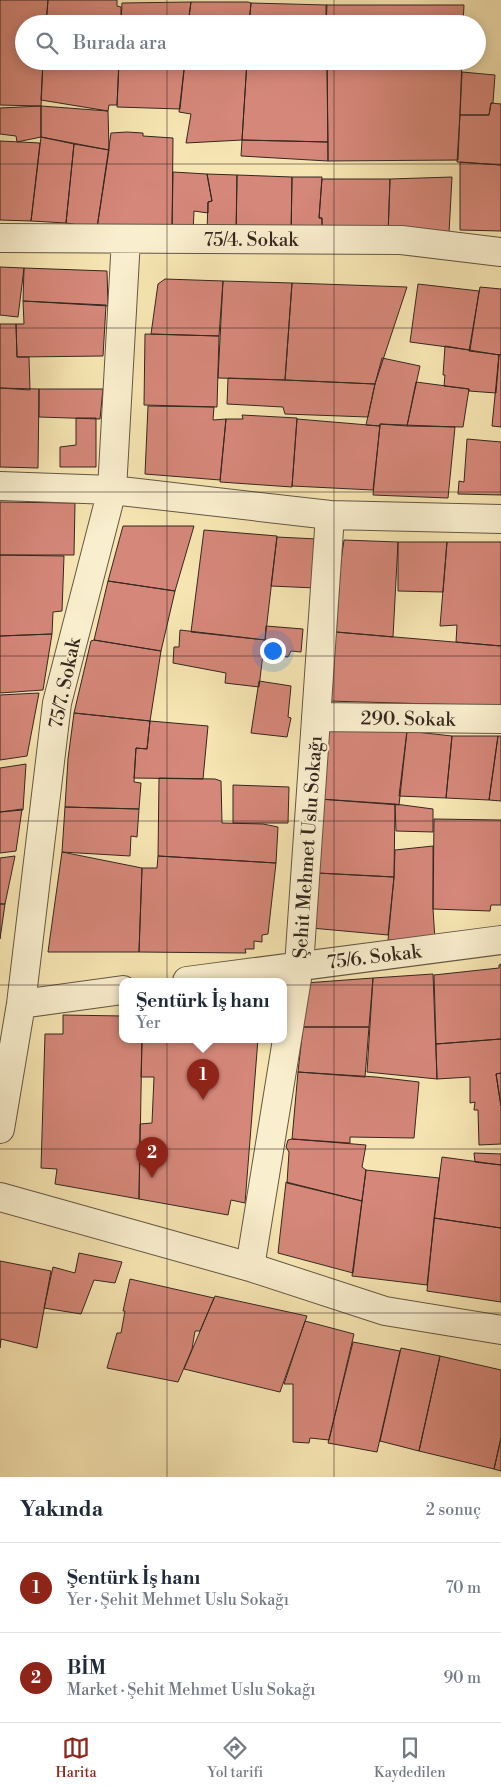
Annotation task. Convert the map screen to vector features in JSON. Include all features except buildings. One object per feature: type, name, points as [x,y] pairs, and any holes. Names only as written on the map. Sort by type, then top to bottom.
[{"type":"street","name":"75/4. Sokak","points":[[0,238],[401,240],[501,252]]},
{"type":"street","name":"75/7. Sokak","points":[[0,1128],[21,1004],[57,703],[112,490],[126,239]]},
{"type":"street","points":[[0,486],[112,490],[330,515],[501,519]]},
{"type":"street","name":"Şehit Mehmet Uslu Sokağı","points":[[287,1040],[299,966],[330,515]]},
{"type":"street","name":"290. Sokak","points":[[316,717],[501,719]]},
{"type":"street","name":"75/6. Sokak","points":[[209,978],[501,940]]},
{"type":"street","points":[[21,1004],[119,991]]},
{"type":"street","name":"Şehit Mehmet Uslu Sokağı","points":[[250,1267],[286,1043]]},
{"type":"street","points":[[0,1197],[250,1267],[385,1311],[501,1330]]},
{"type":"place","name":"Şentürk İş hanı","points":[[203,1100]]},
{"type":"place","name":"BİM","points":[[152,1178]]}]
